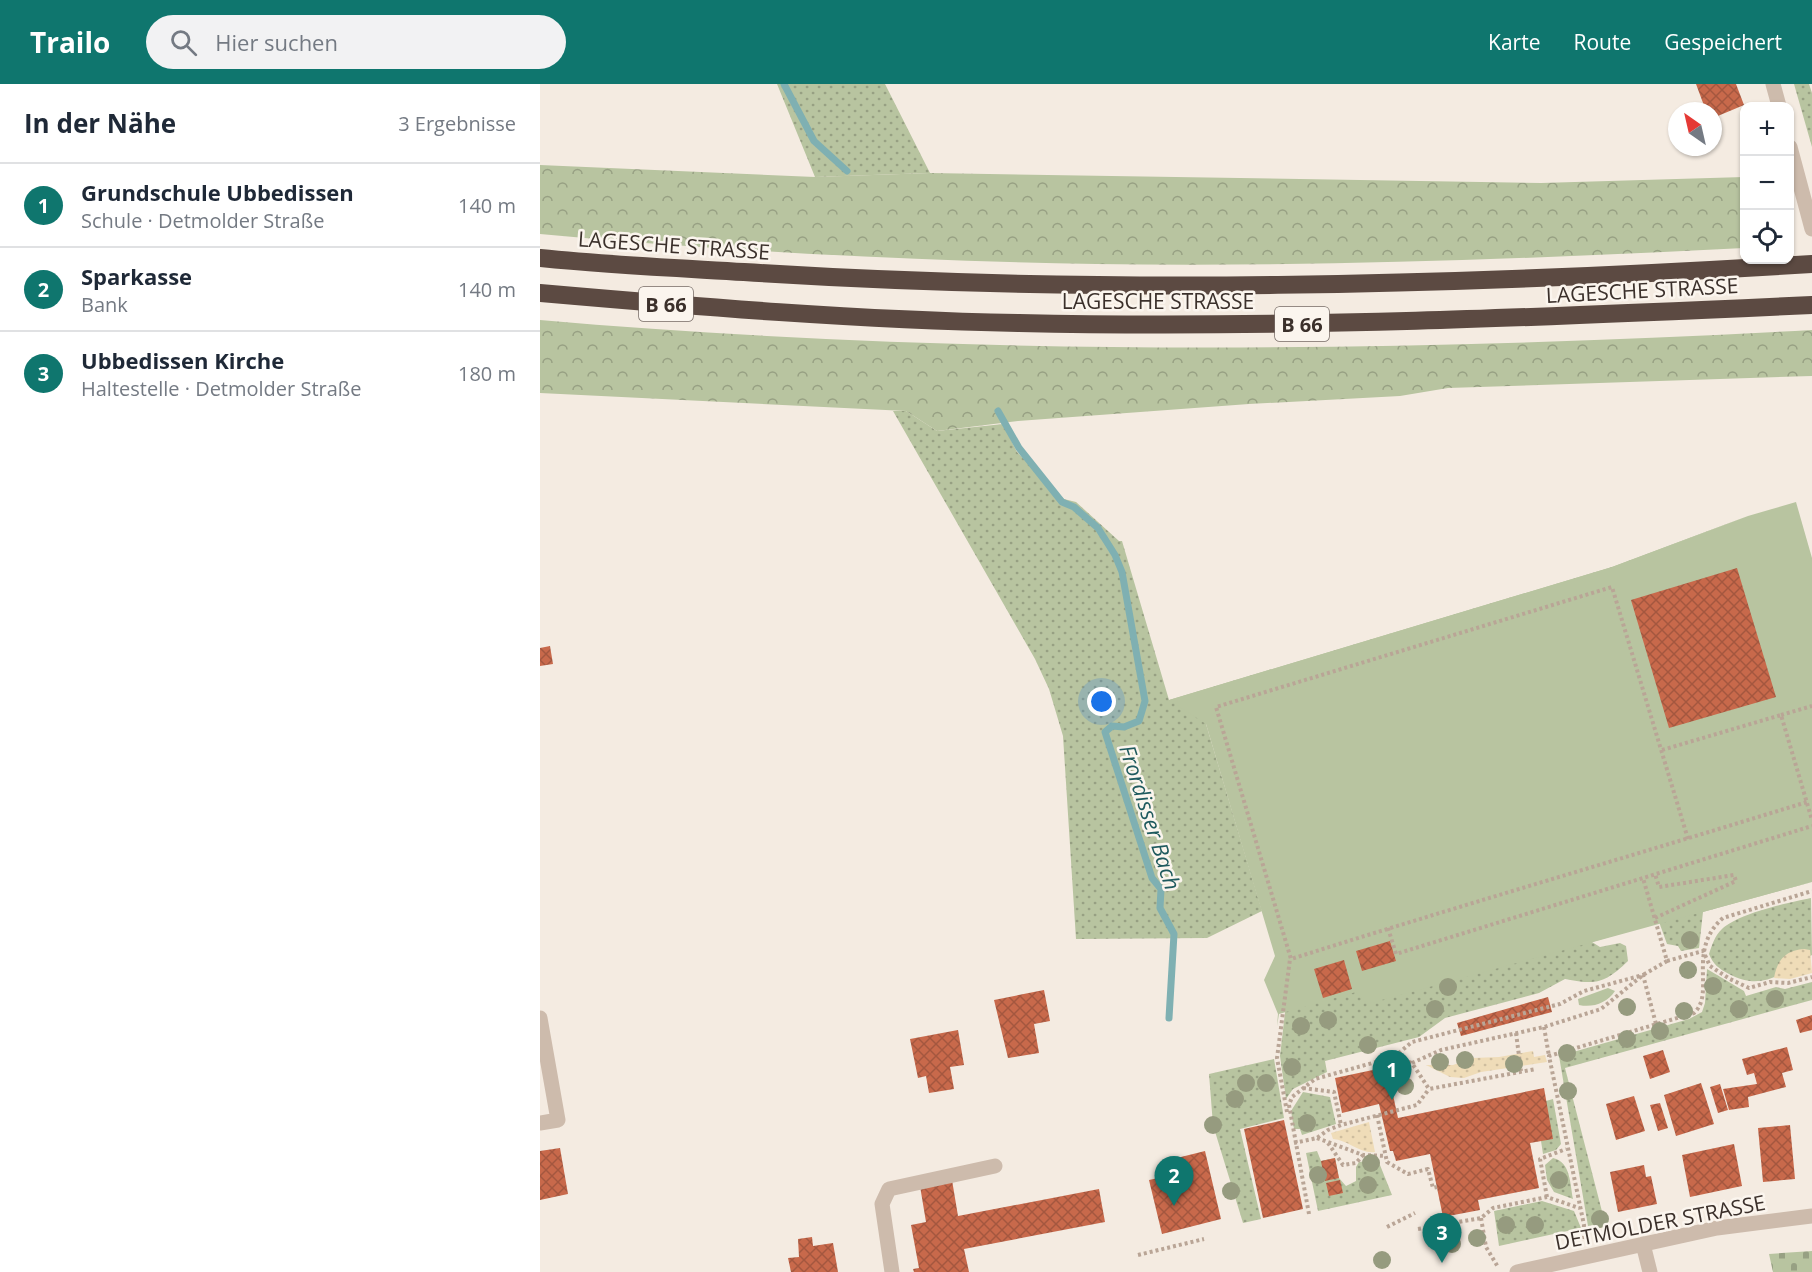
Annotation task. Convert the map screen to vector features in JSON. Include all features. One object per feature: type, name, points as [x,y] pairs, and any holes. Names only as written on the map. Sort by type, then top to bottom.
[{"type":"highway","name":"LAGESCHE STRASSE","points":[[540,258],[820,277],[1136,286],[1395,284],[1812,264]]},
{"type":"highway","name":"LAGESCHE STRASSE","points":[[540,293],[793,315],[1020,323],[1351,324],[1812,305]]},
{"type":"street","points":[[1773,84],[1778,102]]},
{"type":"street","points":[[1792,156],[1812,229]]},
{"type":"street","points":[[540,1018],[558,1120],[540,1123]]},
{"type":"street","points":[[892,1272],[882,1204],[889,1189],[996,1166]]},
{"type":"street","name":"DETMOLDER STRASSE","points":[[1517,1272],[1717,1228],[1812,1216]]},
{"type":"street","points":[[1643,1244],[1650,1272]]},
{"type":"path","points":[[1309,1214],[1277,1058],[1290,958],[1216,707],[1612,587],[1688,838]]},
{"type":"path","points":[[1662,750],[1812,706]]},
{"type":"path","points":[[1781,715],[1812,820]]},
{"type":"path","points":[[1290,958],[1807,802]]},
{"type":"path","points":[[1388,928],[1396,954],[1812,826]]},
{"type":"path","points":[[1655,874],[1659,887],[1734,875],[1736,881],[1655,918]]},
{"type":"path","points":[[1643,878],[1667,962]]},
{"type":"path","points":[[1549,1056],[1694,1013],[1700,1008],[1703,951],[1709,931],[1723,918],[1812,891]]},
{"type":"path","points":[[1288,1115],[1292,1097],[1315,1079],[1394,1057],[1412,1042],[1560,1004],[1584,991],[1642,975],[1667,962],[1703,951]]},
{"type":"path","points":[[1703,951],[1710,966],[1749,988],[1770,982],[1788,983],[1812,977]]},
{"type":"path","points":[[1642,975],[1656,1024]]},
{"type":"path","points":[[1412,1063],[1441,1050],[1544,1027],[1601,1009],[1642,975]]},
{"type":"path","points":[[1544,1027],[1566,1149],[1584,1225],[1581,1259]]},
{"type":"path","points":[[1516,1033],[1521,1071]]},
{"type":"path","points":[[1394,1057],[1412,1063],[1429,1089]]},
{"type":"path","points":[[1294,1143],[1317,1138],[1341,1125],[1417,1105],[1429,1089],[1536,1069]]},
{"type":"path","points":[[1302,1088],[1334,1092],[1341,1125]]},
{"type":"path","points":[[1377,1114],[1387,1162],[1408,1174],[1428,1169],[1432,1188],[1437,1187]]},
{"type":"path","points":[[1317,1138],[1352,1149],[1363,1155],[1386,1156]]},
{"type":"path","points":[[1328,1143],[1343,1165],[1356,1163],[1363,1155]]},
{"type":"path","points":[[1547,1197],[1540,1159],[1566,1149]]},
{"type":"path","points":[[1418,1229],[1481,1218],[1493,1208],[1547,1197],[1579,1208]]},
{"type":"path","points":[[1387,1227],[1415,1213]]},
{"type":"path","points":[[1481,1218],[1486,1247],[1501,1272]]},
{"type":"path","points":[[1138,1255],[1204,1239]]},
{"type":"green space","points":[[777,84],[885,84],[930,173],[815,177]]},
{"type":"green space","points":[[1794,84],[1809,84],[1812,93],[1812,147]]},
{"type":"green space","points":[[540,165],[815,177],[930,173],[1541,183],[1740,177],[1740,248],[1583,256],[1259,264],[1096,264],[818,254],[540,234]]},
{"type":"green space","points":[[540,320],[699,332],[858,340],[1176,348],[1494,343],[1812,330],[1812,376],[1448,388],[1400,396],[1249,404],[1018,421],[937,431],[906,411],[540,393]]},
{"type":"green space","points":[[893,411],[906,411],[937,431],[1003,424],[1017,452],[1064,499],[1076,502],[1119,541],[1122,541],[1169,700],[1612,567],[1748,516],[1206,724],[1262,911],[1207,938],[1076,939],[1063,736],[1049,689],[1035,659]]},
{"type":"green space","points":[[1796,502],[1812,558],[1812,882],[1367,1004],[1356,992],[1279,1014],[1277,1026],[1278,1014],[1264,980],[1275,956],[1206,724],[1169,700],[1612,567],[1748,516]]},
{"type":"green space","points":[[1812,882],[1703,912],[1699,948],[1681,951],[1678,946],[1667,944],[1658,919]]},
{"type":"green space","points":[[1811,898],[1812,955],[1782,974],[1762,981],[1741,979],[1719,968],[1712,961],[1709,954],[1714,940],[1730,923],[1764,909]]},
{"type":"green space","points":[[1651,925],[1592,942],[1600,947],[1620,943],[1626,946],[1628,961],[1606,978],[1592,982],[1565,979],[1539,993],[1445,1018],[1419,1037],[1325,1061],[1327,1072],[1293,1089],[1286,1099],[1280,1056],[1287,995]]},
{"type":"green space","points":[[1707,969],[1744,991],[1746,996],[1776,987],[1785,989],[1812,982],[1812,1000],[1565,1068],[1605,1223],[1588,1226],[1559,1056],[1689,1019],[1702,1012],[1705,1003]]},
{"type":"green space","points":[[1608,988],[1615,991],[1599,1004],[1579,1005],[1578,999]]},
{"type":"green space","points":[[1274,1059],[1284,1118],[1240,1129],[1261,1219],[1243,1223],[1213,1125],[1209,1074]]},
{"type":"green space","points":[[1303,1092],[1330,1097],[1336,1124],[1302,1135],[1300,1129],[1294,1129],[1291,1111]]},
{"type":"green space","points":[[1553,1099],[1561,1144],[1556,1150],[1543,1154],[1541,1141],[1546,1101]]},
{"type":"green space","points":[[1317,1151],[1321,1161],[1335,1158],[1339,1178],[1346,1186],[1356,1181],[1356,1167],[1359,1162],[1378,1160],[1392,1195],[1318,1211],[1306,1153]]},
{"type":"green space","points":[[1553,1158],[1559,1160],[1566,1169],[1573,1199],[1554,1192],[1547,1180],[1545,1165]]},
{"type":"green space","points":[[1542,1201],[1574,1211],[1581,1228],[1499,1246],[1494,1211]]},
{"type":"green space","points":[[1812,1251],[1812,1272],[1773,1272],[1769,1254]]},
{"type":"sand","points":[[1810,950],[1812,973],[1790,979],[1774,978],[1777,966],[1783,957],[1792,951]]},
{"type":"sand","points":[[1533,1051],[1534,1057],[1545,1055],[1547,1062],[1481,1072],[1464,1078],[1450,1077],[1426,1065],[1453,1065],[1472,1058],[1499,1057]]},
{"type":"sand","points":[[1369,1122],[1375,1152],[1364,1151],[1333,1139],[1331,1133]]},
{"type":"building","points":[[1696,84],[1736,84],[1743,102],[1740,102],[1740,107],[1722,114],[1722,102],[1703,102]]},
{"type":"building","points":[[1737,568],[1776,697],[1669,728],[1631,600]]},
{"type":"building","points":[[550,646],[553,664],[540,666],[540,648]]},
{"type":"building","points":[[1390,941],[1396,961],[1362,971],[1356,951]]},
{"type":"building","points":[[1344,960],[1352,989],[1323,998],[1314,969]]},
{"type":"building","points":[[1044,990],[1050,1021],[1034,1024],[1039,1053],[1008,1058],[994,1000]]},
{"type":"building","points":[[1548,997],[1552,1012],[1461,1036],[1457,1023]]},
{"type":"building","points":[[1812,1015],[1812,1030],[1800,1033],[1796,1020]]},
{"type":"building","points":[[958,1030],[964,1065],[950,1067],[954,1089],[929,1093],[926,1076],[918,1078],[910,1039]]},
{"type":"building","points":[[1787,1047],[1793,1070],[1782,1073],[1786,1087],[1748,1097],[1749,1107],[1729,1110],[1723,1089],[1757,1084],[1754,1073],[1747,1075],[1742,1059]]},
{"type":"building","points":[[1663,1050],[1670,1072],[1650,1079],[1643,1056]]},
{"type":"building","points":[[1387,1067],[1398,1118],[1544,1088],[1553,1139],[1530,1143],[1539,1188],[1478,1200],[1480,1210],[1443,1217],[1430,1154],[1396,1161],[1393,1151],[1390,1151],[1379,1104],[1342,1113],[1335,1078]]},
{"type":"building","points":[[1701,1083],[1714,1124],[1676,1136],[1664,1095]]},
{"type":"building","points":[[1720,1084],[1728,1110],[1718,1113],[1710,1087]]},
{"type":"building","points":[[1634,1096],[1645,1131],[1616,1140],[1606,1104]]},
{"type":"building","points":[[1660,1103],[1668,1128],[1658,1131],[1650,1105]]},
{"type":"building","points":[[1284,1120],[1303,1209],[1263,1218],[1244,1129]]},
{"type":"building","points":[[1790,1125],[1795,1179],[1763,1182],[1758,1128]]},
{"type":"building","points":[[1734,1144],[1742,1186],[1690,1197],[1682,1155]]},
{"type":"building","points":[[560,1148],[568,1194],[540,1200],[540,1151]]},
{"type":"building","points":[[1205,1151],[1221,1219],[1162,1234],[1149,1180],[1163,1177],[1161,1170],[1174,1167],[1173,1159]]},
{"type":"building","points":[[1335,1158],[1339,1178],[1325,1181],[1321,1161]]},
{"type":"building","points":[[1644,1165],[1646,1177],[1651,1176],[1657,1204],[1618,1212],[1610,1172]]},
{"type":"building","points":[[952,1180],[958,1216],[1099,1189],[1105,1222],[964,1249],[969,1272],[914,1272],[913,1269],[919,1268],[911,1225],[926,1222],[920,1186]]},
{"type":"building","points":[[1340,1180],[1343,1193],[1329,1196],[1326,1183]]},
{"type":"building","points":[[812,1237],[813,1246],[833,1243],[838,1272],[791,1272],[788,1258],[799,1257],[798,1239]]},
{"type":"waterway","name":"Frordisser Bach","points":[[784,84],[814,141],[847,171]]},
{"type":"waterway","name":"Frordisser Bach","points":[[998,411],[1019,448],[1062,502],[1074,507],[1098,528],[1115,555],[1122,572],[1145,701],[1139,721],[1124,727],[1112,726],[1105,732],[1152,878],[1161,889],[1160,908],[1174,934],[1169,1018]]},
{"type":"place","name":"Grundschule Ubbedissen","points":[[1392,1100]]},
{"type":"place","name":"Sparkasse","points":[[1174,1206]]},
{"type":"place","name":"Ubbedissen Kirche","points":[[1442,1263]]}]
